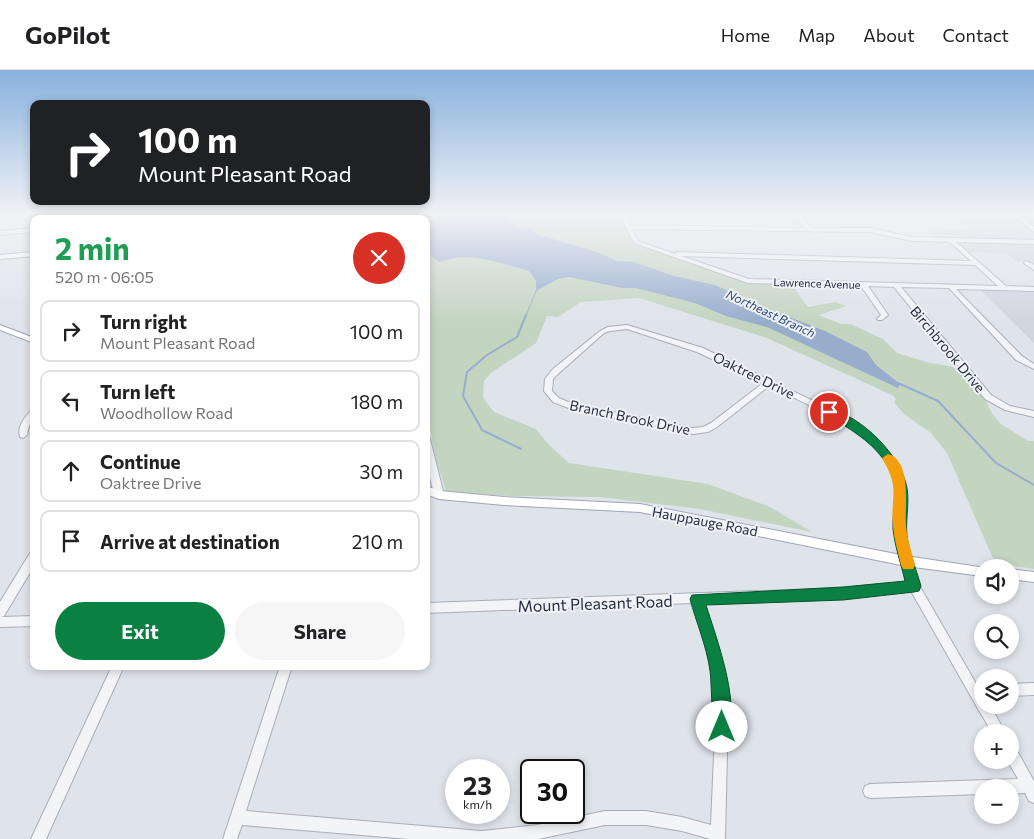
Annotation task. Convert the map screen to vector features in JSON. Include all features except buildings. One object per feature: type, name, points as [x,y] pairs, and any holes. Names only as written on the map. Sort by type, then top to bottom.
[{"type":"main road","points":[[0,257],[30,254]]},
{"type":"main road","points":[[0,327],[30,339]]},
{"type":"main road","name":"Hauppauge Road","points":[[430,492],[439,495],[640,508],[906,561],[974,570]]},
{"type":"main road","points":[[1019,575],[1034,577]]},
{"type":"street","name":"Lawrence Avenue","points":[[660,251],[748,281],[1034,289]]},
{"type":"street","points":[[963,251],[1004,288]]},
{"type":"street","points":[[669,254],[977,263]]},
{"type":"street","points":[[1027,263],[1034,268]]},
{"type":"street","points":[[863,284],[885,315],[880,319]]},
{"type":"street","name":"Birchbrook Drive","points":[[896,285],[988,397],[1008,408],[1034,414]]},
{"type":"street","points":[[951,287],[1019,358],[1034,366]]},
{"type":"street","name":"Oaktree Drive","points":[[617,327],[638,329],[700,350],[768,382],[857,428],[876,443],[894,466],[901,489],[899,526],[906,561],[914,586],[974,684]]},
{"type":"street","name":"Branch Brook Drive","points":[[617,327],[602,332],[550,379],[548,390],[556,400],[571,406],[681,429],[705,430],[730,414],[768,382]]},
{"type":"street","points":[[23,435],[24,425],[30,417]]},
{"type":"street","points":[[430,456],[439,495]]},
{"type":"street","points":[[0,612],[30,563]]},
{"type":"street","name":"Mount Pleasant Road","points":[[430,608],[843,594],[914,586]]},
{"type":"street","points":[[236,817],[422,836],[482,838],[537,832],[604,818],[646,818],[682,824],[718,836],[722,709],[718,668],[697,599]]},
{"type":"street","points":[[0,622],[30,621]]},
{"type":"street","points":[[38,839],[116,670]]},
{"type":"street","points":[[230,839],[285,670]]},
{"type":"street","points":[[1019,690],[1034,689]]},
{"type":"street","points":[[870,791],[1032,791],[1019,768]]},
{"type":"shaded area","points":[[965,251],[1034,251],[1034,263],[1017,262],[1006,253]]},
{"type":"shaded area","points":[[980,290],[1034,292],[1034,343]]},
{"type":"green space","points":[[430,251],[656,251],[745,281],[761,284],[792,285],[808,307],[835,302],[847,306],[818,315],[841,324],[850,324],[883,339],[897,353],[930,363],[954,367],[951,360],[983,396],[993,415],[1001,424],[1028,441],[1034,441],[1034,569],[1019,567],[1019,559],[993,559],[947,453],[931,433],[904,414],[894,402],[896,399],[892,395],[767,338],[639,298],[581,302],[558,317],[547,316],[536,343],[491,373],[484,381],[483,398],[494,412],[536,429],[549,445],[569,463],[708,484],[770,507],[812,532],[700,509],[600,497],[509,496],[446,491],[436,460],[430,428]]},
{"type":"water","points":[[430,251],[593,251],[617,261],[634,262],[674,276],[715,285],[758,305],[825,331],[867,352],[876,365],[900,384],[898,388],[767,327],[726,316],[695,303],[636,288],[622,288],[569,277],[558,279],[536,291],[536,281],[529,271],[473,257],[462,257],[439,262],[430,254]]},
{"type":"waterway","points":[[526,316],[536,291]]},
{"type":"waterway","points":[[521,449],[482,430],[463,396],[467,372],[487,355],[517,337],[526,315]]},
{"type":"waterway","name":"Northeast Branch","points":[[898,383],[938,401],[996,463],[1034,485]]},
{"type":"slow traffic","points":[[888,458],[894,466],[901,489],[899,526],[901,543],[908,565]]},
{"type":"route","points":[[722,727],[718,668],[697,599],[843,594],[914,586],[901,543],[899,526],[901,489],[894,466],[876,443],[857,428],[829,412]]}]
